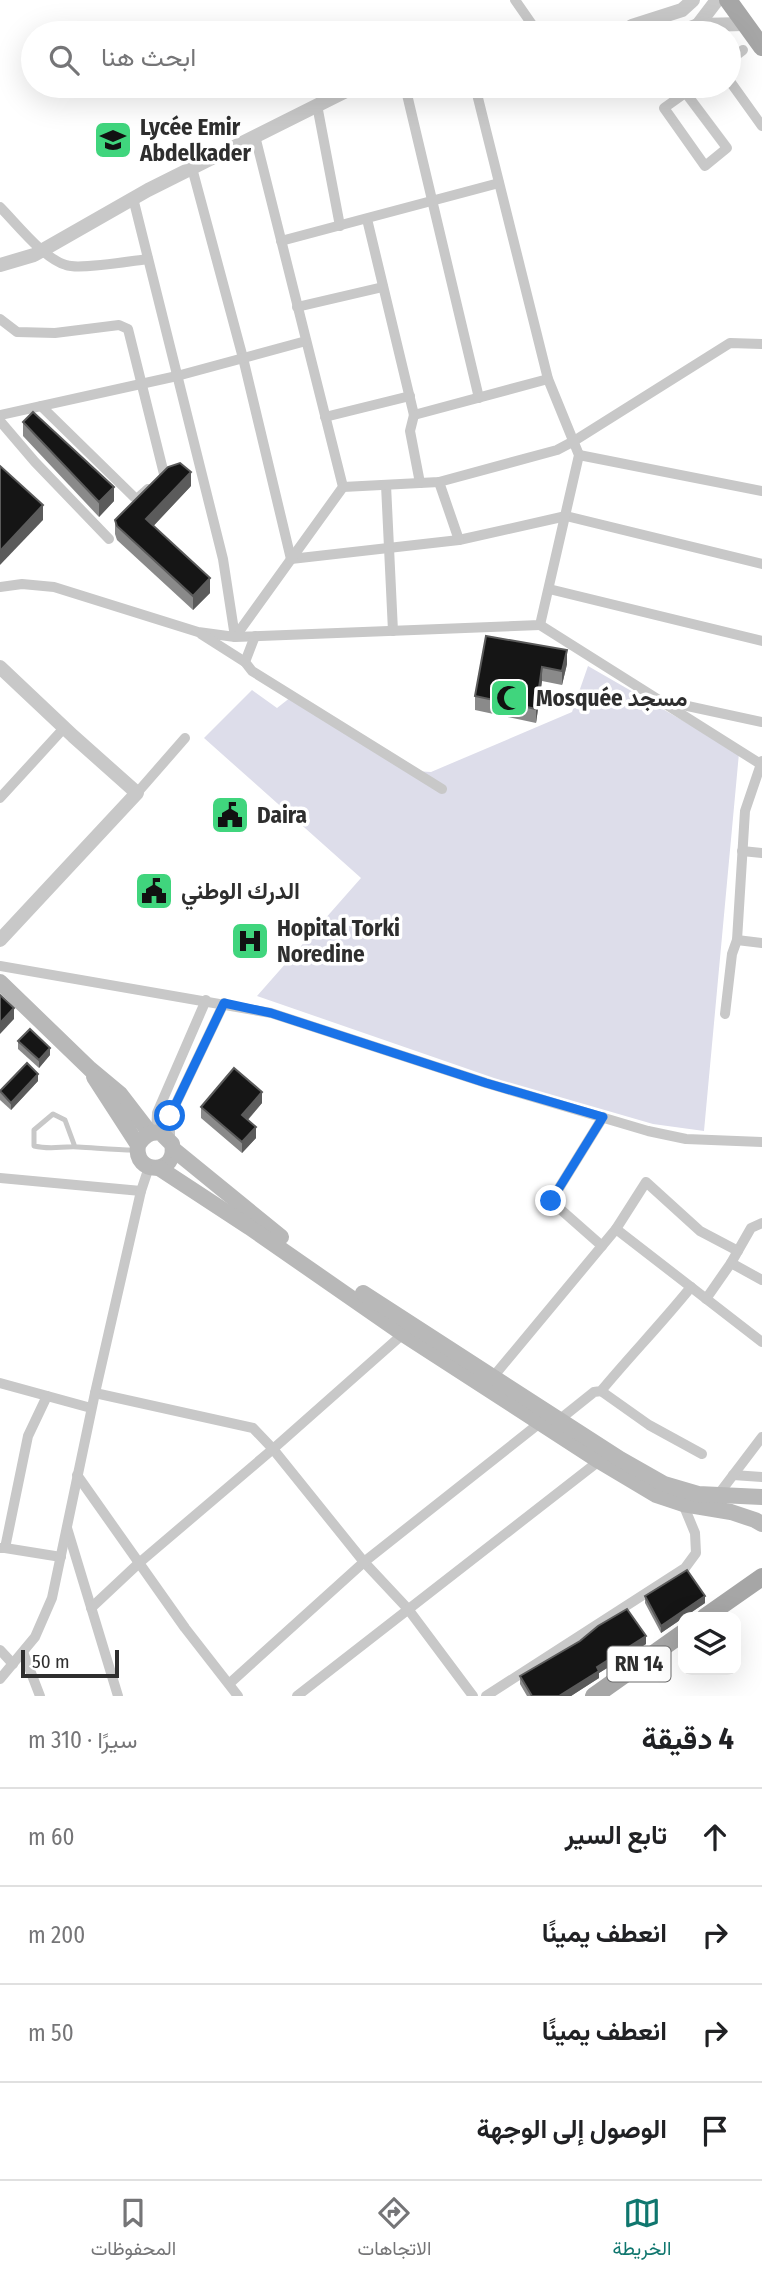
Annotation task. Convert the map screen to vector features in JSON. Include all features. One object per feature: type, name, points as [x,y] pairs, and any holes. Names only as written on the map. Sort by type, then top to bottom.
[{"type":"main road","points":[[728,0],[762,47]]},
{"type":"main road","points":[[0,982],[90,1069],[102,1092],[153,1149],[249,1227],[403,1334],[656,1495],[683,1504],[731,1512],[762,1524]]},
{"type":"main road","points":[[153,1149],[356,1290],[620,1459],[664,1484],[698,1494],[762,1497]]},
{"type":"main road","points":[[712,1612],[762,1577]]},
{"type":"main road","name":"RN 14","points":[[594,1696],[678,1637]]},
{"type":"street","points":[[515,0],[530,21]]},
{"type":"street","points":[[651,21],[681,10],[693,0]]},
{"type":"street","points":[[701,21],[717,0]]},
{"type":"street","points":[[741,24],[745,24]]},
{"type":"street","points":[[741,97],[762,126]]},
{"type":"street","points":[[1,264],[34,255],[133,198],[331,98]]},
{"type":"street","points":[[408,98],[479,398]]},
{"type":"street","points":[[478,98],[548,379],[579,455],[540,625]]},
{"type":"street","points":[[678,98],[664,108],[705,166],[727,148],[696,98]]},
{"type":"street","points":[[317,105],[341,226]]},
{"type":"street","points":[[255,136],[343,487]]},
{"type":"street","points":[[192,168],[243,358],[290,559]]},
{"type":"street","points":[[281,242],[499,183]]},
{"type":"street","points":[[133,198],[223,559],[235,637]]},
{"type":"street","points":[[0,207],[43,250],[59,262],[72,266],[148,259]]},
{"type":"street","points":[[367,219],[414,415],[410,431],[420,483]]},
{"type":"street","points":[[297,307],[383,287]]},
{"type":"street","points":[[0,319],[17,332],[55,333],[124,326],[130,334],[164,474]]},
{"type":"street","points":[[0,415],[177,376],[306,341]]},
{"type":"street","points":[[343,487],[439,482],[557,450],[730,343],[762,344]]},
{"type":"street","points":[[414,415],[548,379]]},
{"type":"street","points":[[325,417],[410,396]]},
{"type":"street","points":[[41,406],[134,497],[138,498],[164,474],[199,462]]},
{"type":"street","points":[[0,421],[35,462],[109,539]]},
{"type":"street","points":[[579,455],[762,491]]},
{"type":"street","points":[[439,482],[458,540]]},
{"type":"street","points":[[386,485],[393,631]]},
{"type":"street","points":[[235,637],[343,487]]},
{"type":"street","points":[[290,559],[458,540],[566,516],[762,564]]},
{"type":"street","points":[[0,587],[22,584],[54,587],[198,632],[235,637],[540,625],[761,763],[745,811],[737,940],[725,1014]]},
{"type":"street","points":[[549,589],[762,641]]},
{"type":"street","points":[[198,632],[246,662],[251,671],[442,789]]},
{"type":"street","points":[[246,662],[256,636]]},
{"type":"street","points":[[0,667],[137,793]]},
{"type":"street","points":[[659,700],[762,722]]},
{"type":"street","points":[[0,798],[64,728]]},
{"type":"street","points":[[0,940],[185,738]]},
{"type":"street","points":[[742,851],[762,853]]},
{"type":"street","points":[[737,940],[762,943]]},
{"type":"street","points":[[0,966],[271,1013],[486,1083],[686,1139],[762,1142]]},
{"type":"street","points":[[0,1679],[35,1637],[51,1598],[94,1393],[153,1149],[157,1113],[206,1000]]},
{"type":"street","points":[[153,1149],[224,1003]]},
{"type":"street","points":[[602,1246],[551,1201],[603,1117]]},
{"type":"street","points":[[0,1178],[141,1191]]},
{"type":"street","points":[[494,1377],[602,1246],[646,1182],[701,1231],[738,1251]]},
{"type":"street","points":[[706,1299],[751,1228],[762,1223]]},
{"type":"street","points":[[615,1229],[762,1342]]},
{"type":"street","points":[[731,1263],[762,1280]]},
{"type":"street","points":[[559,1420],[594,1392],[601,1391],[691,1287]]},
{"type":"street","points":[[91,1608],[139,1563],[403,1334]]},
{"type":"street","points":[[0,1382],[91,1408]]},
{"type":"street","points":[[601,1391],[649,1425],[702,1454]]},
{"type":"street","points":[[94,1393],[253,1428],[364,1562],[408,1609],[472,1696]]},
{"type":"street","points":[[47,1396],[28,1436],[2,1548],[61,1556]]},
{"type":"street","points":[[230,1684],[364,1562],[541,1422]]},
{"type":"street","points":[[718,1495],[762,1437]]},
{"type":"street","points":[[297,1696],[599,1461]]},
{"type":"street","points":[[77,1475],[185,1629],[238,1696]]},
{"type":"street","points":[[733,1475],[762,1477]]},
{"type":"street","points":[[486,1696],[685,1569],[696,1553],[695,1533],[683,1504]]},
{"type":"street","points":[[66,1527],[118,1696]]},
{"type":"street","points":[[0,1650],[13,1664]]},
{"type":"street","points":[[23,1652],[40,1696]]},
{"type":"lane","points":[[75,1147],[65,1120],[53,1114],[34,1130],[34,1146],[49,1149],[153,1149]]},
{"type":"shaded area","points":[[588,666],[739,753],[704,1131],[653,1124],[494,1078],[257,996],[361,878],[204,738],[252,690],[277,708],[291,697],[415,771],[431,772],[572,712]]},
{"type":"building","points":[[33,412],[114,487],[99,502],[23,422]]},
{"type":"building","points":[[180,463],[191,472],[146,519],[210,578],[193,596],[117,526],[115,520],[168,467]]},
{"type":"building","points":[[0,466],[43,505],[0,551]]},
{"type":"building","name":"Mosquée مسجد","points":[[486,636],[567,650],[562,671],[542,667],[536,709],[475,696]]},
{"type":"building","points":[[0,995],[14,1008],[0,1023]]},
{"type":"building","points":[[30,1029],[50,1048],[39,1060],[18,1041]]},
{"type":"building","points":[[27,1063],[38,1074],[11,1103],[0,1091]]},
{"type":"building","points":[[234,1068],[262,1092],[242,1115],[256,1127],[242,1142],[201,1107]]},
{"type":"building","points":[[687,1570],[705,1596],[661,1626],[645,1596]]},
{"type":"building","points":[[627,1609],[646,1636],[597,1667],[599,1671],[559,1696],[532,1696],[520,1676],[580,1641],[598,1626]]},
{"type":"place","name":"Lycée Emir Abdelkader","points":[[113,140]]},
{"type":"place","name":"Mosquée مسجد","points":[[509,698]]},
{"type":"place","name":"Daira","points":[[230,815]]},
{"type":"place","name":"الدرك الوطني","points":[[154,891]]},
{"type":"place","name":"Hopital Torki Noredine","points":[[250,941]]},
{"type":"route","points":[[170,1116],[224,1003],[271,1013],[486,1083],[603,1117],[551,1201]]}]
